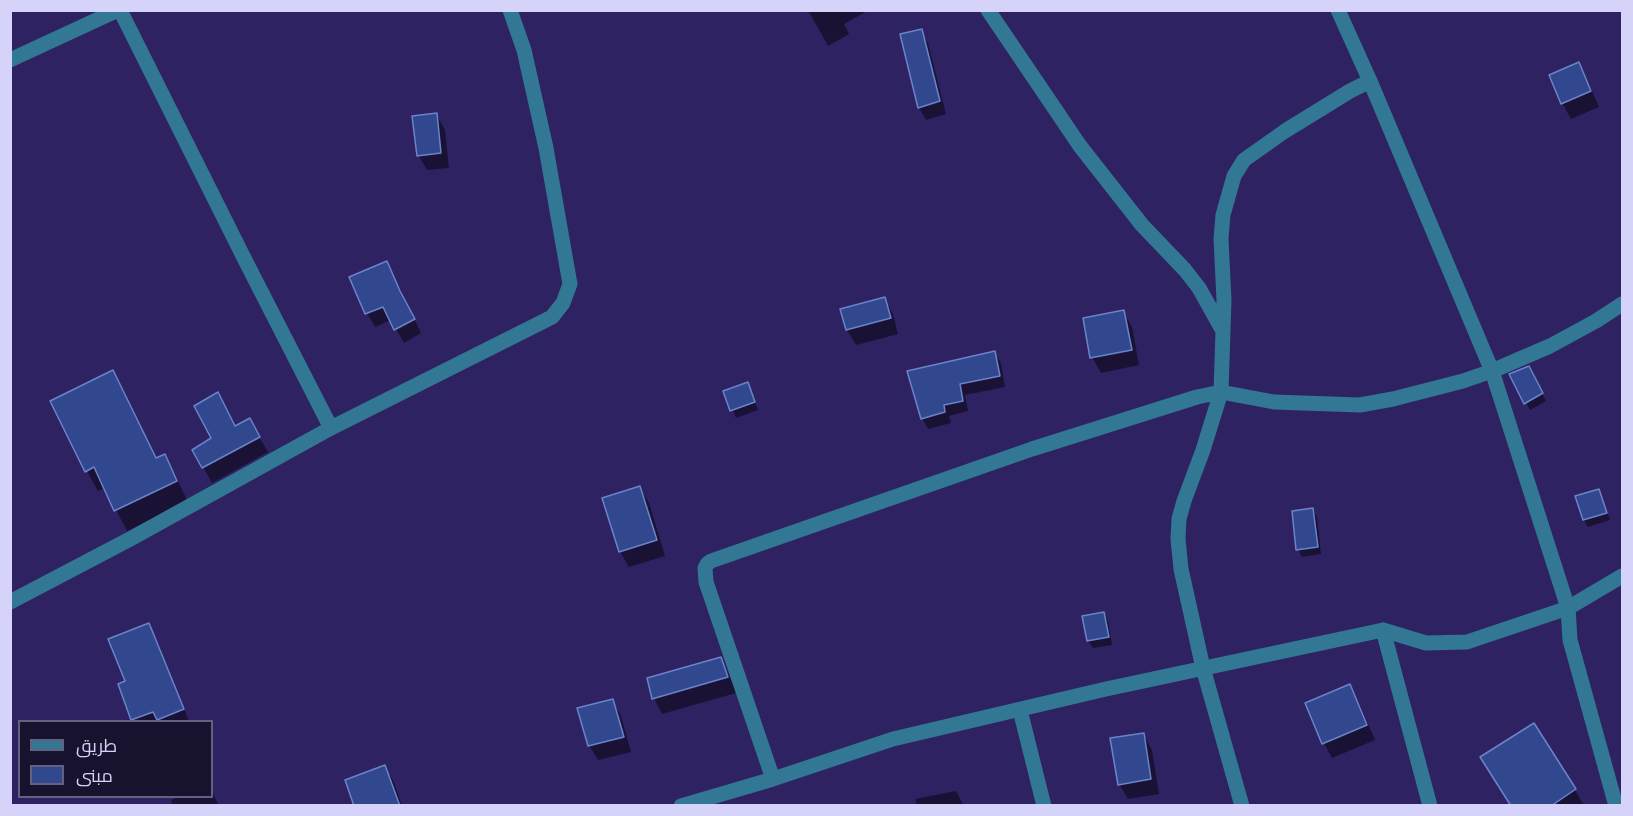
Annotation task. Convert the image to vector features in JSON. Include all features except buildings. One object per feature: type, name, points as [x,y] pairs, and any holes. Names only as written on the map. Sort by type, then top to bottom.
[{"type":"street","points":[[10,60],[119,10],[331,428]]},
{"type":"street","points":[[10,602],[132,538],[331,428],[552,317],[563,303],[570,284],[551,175],[524,50],[510,10]]},
{"type":"street","points":[[988,10],[1080,146],[1142,225],[1199,288],[1224,334]]},
{"type":"street","points":[[1338,10],[1492,371],[1568,608],[1570,640],[1616,806]]},
{"type":"street","points":[[1242,806],[1203,668],[1181,568],[1178,539],[1179,519],[1221,392],[1224,334],[1221,238],[1223,215],[1234,176],[1244,160],[1350,91],[1370,81]]},
{"type":"street","points":[[773,779],[706,582],[704,575],[707,564],[1032,449],[1221,392],[1274,402],[1360,405],[1463,381],[1550,346],[1623,304]]},
{"type":"street","points":[[681,806],[893,740],[1106,689],[1383,630],[1426,643],[1467,642],[1568,608],[1623,576]]},
{"type":"street","points":[[1383,630],[1430,806]]},
{"type":"street","points":[[1020,710],[1044,806]]}]
